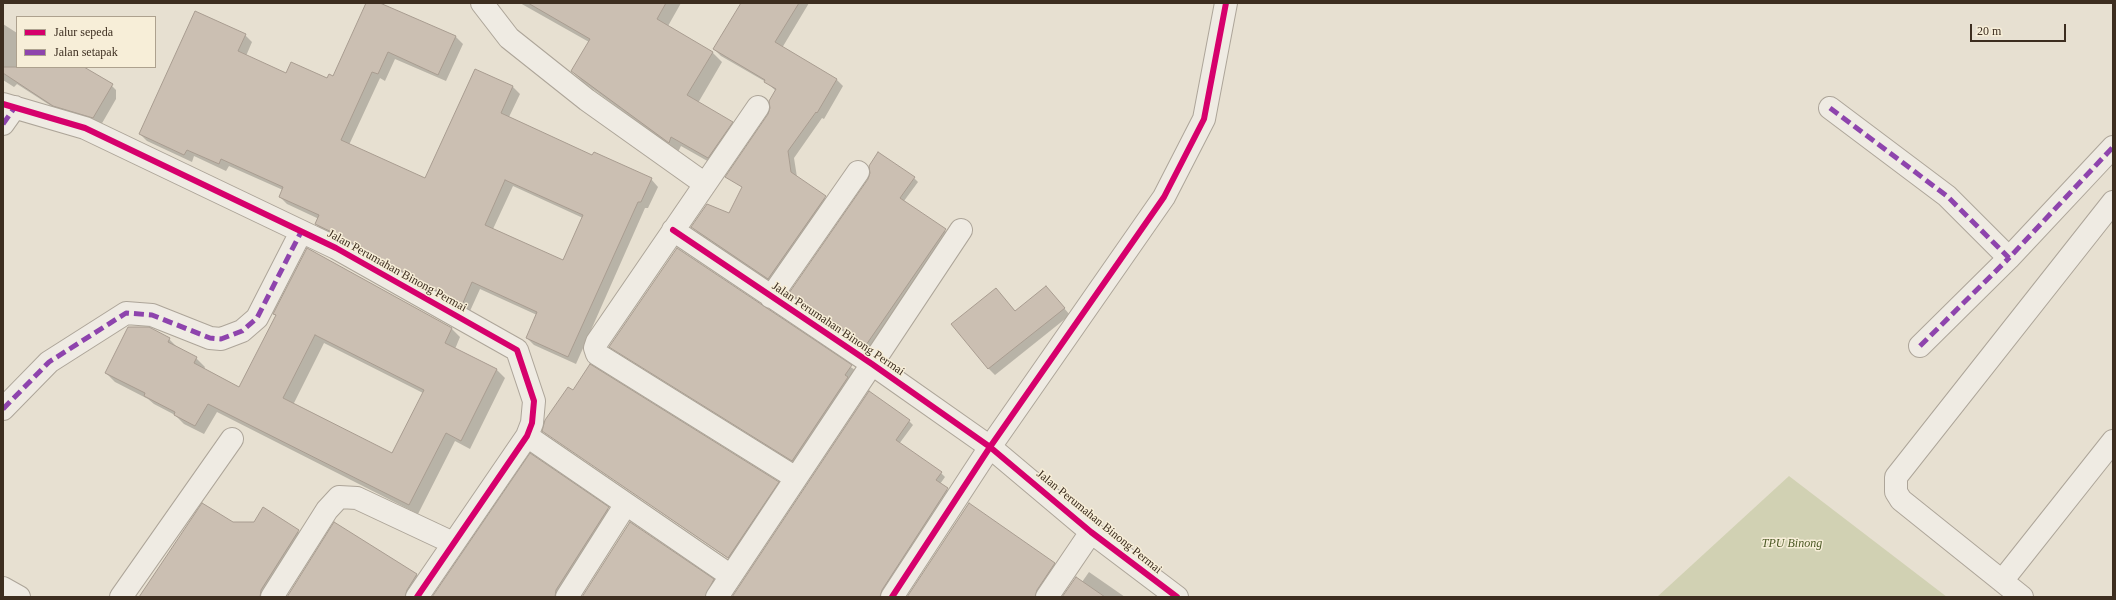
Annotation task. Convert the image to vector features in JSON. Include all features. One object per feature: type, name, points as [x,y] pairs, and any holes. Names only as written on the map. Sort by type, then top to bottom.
[{"type":"street","points":[[482,3],[509,38],[587,100],[705,184]]},
{"type":"street","points":[[892,597],[990,447],[1164,197],[1204,119],[1226,3]]},
{"type":"street","points":[[758,107],[597,342],[596,354],[796,478]]},
{"type":"street","points":[[1830,108],[1947,196],[2009,258]]},
{"type":"street","name":"Jalan Perumahan Binong Permai","points":[[7,112],[85,128],[336,248],[516,350],[534,401],[532,424],[527,436],[417,597]]},
{"type":"street","points":[[1920,346],[2009,258],[2113,148]]},
{"type":"street","points":[[771,297],[858,172]]},
{"type":"street","points":[[2022,597],[1901,500],[1896,492],[1896,477],[2113,202]]},
{"type":"street","name":"Jalan Perumahan Binong Permai","points":[[673,230],[872,364],[990,447],[1091,532],[1177,597]]},
{"type":"street","points":[[872,364],[961,230]]},
{"type":"street","points":[[3,410],[49,362],[126,313],[152,315],[210,338],[222,339],[242,331],[257,318],[301,232]]},
{"type":"street","name":"Jalan Perumahan Binong Permai","points":[[717,597],[872,364]]},
{"type":"street","points":[[527,436],[731,576]]},
{"type":"street","points":[[121,597],[232,439]]},
{"type":"street","points":[[2002,581],[2113,441]]},
{"type":"street","points":[[272,597],[327,510],[339,497],[357,498],[453,544]]},
{"type":"street","points":[[567,597],[626,504]]},
{"type":"street","name":"Jalan Perumahan Binong Permai","points":[[1046,597],[1091,532]]},
{"type":"street","points":[[3,588],[19,597]]},
{"type":"green space","name":"TPU Binong","points":[[1789,476],[1947,597],[1657,597]]},
{"type":"building","points":[[366,3],[380,3],[456,36],[438,75],[388,52],[378,74],[372,72],[341,140],[425,178],[475,69],[513,86],[501,113],[592,155],[594,152],[652,178],[641,202],[638,202],[568,357],[526,338],[537,312],[472,282],[462,305],[342,237],[315,224],[319,215],[279,197],[283,187],[221,159],[219,164],[187,150],[184,155],[139,134],[195,11],[246,34],[238,51],[286,73],[291,62],[327,78],[329,74],[333,76]],"holes":[[[505,180],[583,215],[563,260],[485,225]]]},
{"type":"building","points":[[528,3],[666,3],[657,19],[713,52],[687,95],[733,122],[708,158],[671,137],[669,143],[571,71],[590,39]]},
{"type":"building","points":[[741,3],[799,3],[775,42],[837,79],[817,113],[816,112],[788,151],[791,172],[826,196],[768,279],[691,227],[707,204],[729,213],[742,187],[725,177],[768,114],[770,108],[769,101],[776,89],[764,82],[765,80],[713,49]]},
{"type":"building","points":[[3,67],[86,68],[113,84],[93,118],[53,106],[3,73]]},
{"type":"building","points":[[878,152],[915,177],[900,198],[946,229],[866,345],[789,293],[868,179],[870,173],[869,166]]},
{"type":"building","points":[[307,248],[452,328],[445,343],[497,369],[461,441],[446,433],[409,505],[208,404],[195,426],[174,415],[175,412],[144,396],[145,393],[105,373],[128,327],[149,327],[170,338],[168,342],[197,357],[194,363],[239,387],[276,315],[273,314]],"holes":[[[315,335],[424,390],[392,453],[283,398]]]},
{"type":"building","points":[[677,248],[852,365],[845,375],[848,377],[792,461],[609,347]]},
{"type":"building","points":[[1046,286],[1065,308],[988,369],[951,324],[996,288],[1015,311]]},
{"type":"building","points":[[590,364],[779,482],[728,558],[542,431],[545,420],[568,387],[573,390]]},
{"type":"building","points":[[869,391],[910,420],[896,440],[942,472],[936,480],[948,488],[882,590],[880,597],[732,597]]},
{"type":"building","points":[[530,453],[609,507],[556,590],[555,597],[432,597]]},
{"type":"building","points":[[202,503],[233,522],[254,522],[263,507],[299,530],[261,590],[260,597],[139,597]]},
{"type":"building","points":[[969,503],[1055,563],[1037,590],[1035,597],[907,597]]},
{"type":"building","points":[[334,522],[417,574],[407,590],[405,597],[287,597]]},
{"type":"building","points":[[630,522],[714,579],[705,597],[582,597]]},
{"type":"building","points":[[1076,577],[1105,597],[1062,597]]},
{"type":"marked path","points":[[3,124],[15,107]]},
{"type":"marked path","points":[[1830,108],[1947,196],[2009,258],[2113,147]]},
{"type":"marked path","points":[[3,409],[49,362],[126,313],[152,315],[210,338],[221,339],[242,331],[257,318],[301,232]]},
{"type":"marked path","points":[[1920,346],[2009,258]]},
{"type":"cycle path","points":[[892,597],[990,447],[1164,197],[1204,119],[1226,3]]},
{"type":"cycle path","points":[[3,104],[85,128],[336,248],[517,350],[534,401],[532,423],[527,436],[417,597]]},
{"type":"cycle path","points":[[673,230],[872,364],[990,447],[1091,532],[1177,597]]}]
